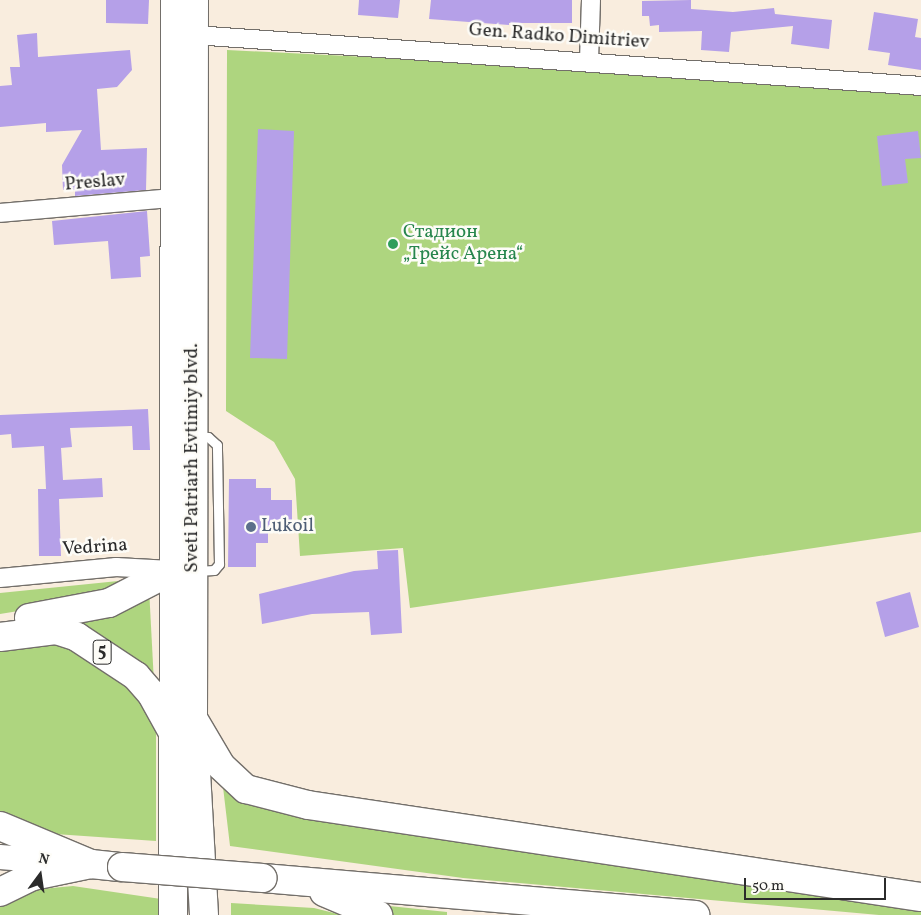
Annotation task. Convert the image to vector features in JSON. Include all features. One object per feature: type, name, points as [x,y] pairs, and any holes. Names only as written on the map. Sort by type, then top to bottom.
[{"type":"main road","name":"Sveti Patriarh Evtimiy blvd.","points":[[173,915],[183,725],[184,197],[174,0]]},
{"type":"main road","name":"Sveti Patriarh Evtimiy blvd.","points":[[184,197],[194,35],[194,0]]},
{"type":"main road","points":[[0,625],[109,602],[183,570]]},
{"type":"main road","name":"5","points":[[0,637],[56,630],[77,637],[136,676],[183,725]]},
{"type":"main road","name":"Sveti Patriarh Evtimiy blvd.","points":[[183,725],[204,915]]},
{"type":"main road","points":[[183,725],[221,766],[246,789],[308,805],[921,897]]},
{"type":"main road","points":[[0,826],[91,864]]},
{"type":"main road","points":[[0,856],[276,879],[482,905],[695,915]]},
{"type":"main road","points":[[0,892],[34,876],[91,864]]},
{"type":"main road","points":[[276,879],[356,904],[378,915]]},
{"type":"street","points":[[589,60],[591,0]]},
{"type":"street","name":"Gen. Radko Dimitriev","points":[[194,35],[589,60],[921,86]]},
{"type":"street","name":"Preslav","points":[[0,213],[184,197]]},
{"type":"street","name":"Vedrina","points":[[0,578],[116,567],[183,570]]},
{"type":"lane","points":[[183,436],[208,437],[217,445],[219,564],[208,572],[183,570]]},
{"type":"green space","points":[[227,50],[547,66],[921,91],[921,532],[410,608],[403,548],[300,556],[295,479],[274,442],[226,411]]},
{"type":"green space","points":[[128,580],[92,599],[0,614],[0,593]]},
{"type":"green space","points":[[149,588],[154,683],[66,622]]},
{"type":"green space","points":[[17,639],[76,646],[118,676],[156,714],[156,841],[55,834],[0,814],[0,646]]},
{"type":"green space","points":[[223,787],[240,798],[921,907],[921,915],[879,915],[463,878],[230,846]]},
{"type":"green space","points":[[73,886],[161,899],[160,915],[0,915],[0,903],[14,897],[41,889]]},
{"type":"green space","points":[[231,903],[314,908],[342,915],[231,915]]},
{"type":"green space","points":[[370,904],[447,912],[447,915],[391,915]]},
{"type":"building","points":[[106,0],[149,0],[148,24],[106,23]]},
{"type":"building","points":[[359,0],[400,0],[398,18],[358,15]]},
{"type":"building","points":[[431,0],[572,0],[572,23],[509,23],[509,25],[429,19]]},
{"type":"building","points":[[691,0],[691,9],[733,12],[774,8],[775,14],[832,20],[829,49],[791,44],[793,26],[731,32],[729,52],[701,50],[702,31],[659,32],[659,25],[650,26],[649,16],[642,16],[642,1]]},
{"type":"building","points":[[874,12],[918,19],[915,37],[921,38],[921,70],[888,65],[890,53],[868,50]]},
{"type":"building","points":[[37,33],[38,57],[130,50],[132,70],[117,87],[97,89],[101,150],[147,148],[146,190],[75,196],[75,190],[63,190],[62,165],[82,130],[46,132],[46,123],[0,127],[0,86],[12,85],[10,67],[20,67],[17,35]]},
{"type":"building","points":[[258,129],[294,131],[287,359],[250,358]]},
{"type":"building","points":[[918,131],[921,158],[905,159],[908,183],[882,186],[877,136]]},
{"type":"building","points":[[147,211],[150,256],[140,257],[141,277],[111,279],[108,241],[54,245],[52,221]]},
{"type":"building","points":[[148,409],[150,450],[133,450],[132,426],[70,428],[72,447],[61,448],[63,480],[102,478],[103,497],[59,499],[61,556],[39,556],[38,489],[46,489],[44,446],[12,448],[11,434],[0,435],[0,415]]},
{"type":"building","points":[[229,479],[256,479],[256,488],[271,488],[271,500],[292,500],[292,530],[268,530],[268,543],[256,543],[256,567],[228,567]]},
{"type":"building","points":[[398,550],[402,633],[371,635],[369,612],[312,614],[262,624],[259,594],[354,571],[378,569],[377,551]]},
{"type":"building","points":[[910,592],[919,627],[885,637],[876,602]]},
{"type":"place","name":"Стадион „Трейс Арена“","points":[[393,244]]},
{"type":"place","name":"Lukoil","points":[[251,527]]}]
